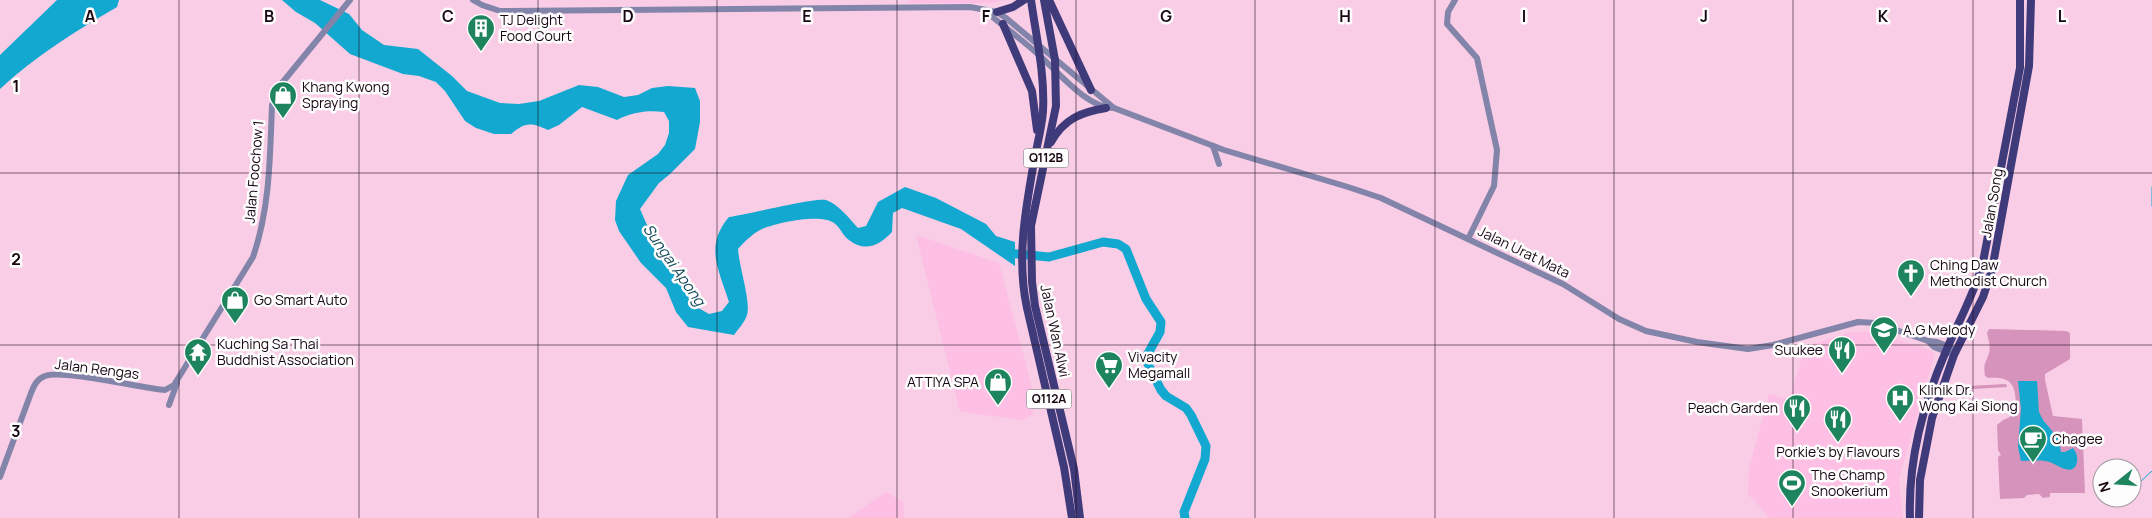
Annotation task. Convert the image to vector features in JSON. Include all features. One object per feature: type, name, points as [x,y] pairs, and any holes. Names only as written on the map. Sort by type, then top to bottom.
[{"type":"main road","points":[[996,12],[1013,7],[1024,0]]},
{"type":"main road","name":"Jalan Wan Alwi","points":[[1031,0],[1038,43],[1043,110],[1022,239],[1022,281],[1064,467],[1072,518]]},
{"type":"main road","name":"Jalan Wan Alwi","points":[[1044,0],[1056,60],[1056,106],[1031,226],[1032,282],[1035,306],[1074,469],[1080,518]]},
{"type":"main road","points":[[1049,0],[1091,90]]},
{"type":"main road","name":"Jalan Song","points":[[1920,518],[1922,461],[1932,418],[1955,352],[1984,297],[1992,270],[2030,66],[2031,0]]},
{"type":"main road","name":"Jalan Song","points":[[1910,518],[1913,453],[1923,416],[1947,349],[1975,289],[1983,262],[2020,68],[2020,2]]},
{"type":"main road","points":[[1003,24],[1032,90],[1038,142]]},
{"type":"main road","points":[[1048,147],[1057,132],[1072,117],[1081,113],[1110,108]]},
{"type":"street","name":"Jalan Foochow 1","points":[[169,390],[253,257],[265,216],[274,97],[282,83],[350,0]]},
{"type":"street","points":[[473,0],[482,6],[500,11],[970,7],[996,12],[1038,43],[1110,108]]},
{"type":"street","points":[[1455,0],[1448,12],[1447,24],[1477,58],[1497,150],[1494,186],[1468,239]]},
{"type":"street","points":[[984,10],[1003,24],[1084,96],[1110,108]]},
{"type":"street","name":"Jalan Urat Mata","points":[[1110,108],[1213,146],[1373,195],[1563,284],[1627,323],[1667,336],[1732,347],[1757,348],[1865,322],[1885,325],[1928,341],[1934,347],[1955,352]]},
{"type":"street","points":[[1213,146],[1219,164]]},
{"type":"street","name":"Jalan Rengas","points":[[0,477],[30,393],[36,382],[46,376],[66,375],[169,390]]},
{"type":"street","points":[[169,405],[177,380]]},
{"type":"shaded area","points":[[909,0],[1006,0],[991,3],[909,3]]},
{"type":"shaded area","points":[[916,235],[999,263],[1034,394],[1035,406],[1032,415],[1023,420],[960,412]]},
{"type":"shaded area","points":[[1989,329],[2066,331],[2070,333],[2070,359],[2045,374],[2045,380],[2053,416],[2082,419],[2085,493],[2050,493],[2050,497],[2043,498],[2039,494],[2027,495],[2024,498],[2000,499],[1998,457],[2001,455],[1998,450],[1997,425],[2010,417],[2014,409],[2016,409],[2016,401],[2014,389],[2008,381],[1985,376],[1985,366],[1990,350],[1987,333]]},
{"type":"shaded area","points":[[1870,331],[1930,350],[1935,354],[1899,479],[1903,518],[1770,518],[1748,494],[1749,468],[1769,394],[1789,399],[1802,358],[1800,348],[1850,332]]},
{"type":"shaded area","points":[[1957,384],[1968,386],[2006,384],[2007,387],[1955,390],[1956,385],[1959,386]]},
{"type":"shaded area","points":[[886,492],[903,502],[904,518],[848,518]]},
{"type":"water","points":[[57,0],[119,0],[117,7],[42,55],[0,89],[0,55]]},
{"type":"water","points":[[282,0],[320,0],[349,14],[362,30],[384,45],[418,49],[452,76],[467,91],[500,103],[519,104],[539,101],[579,85],[598,87],[624,97],[638,95],[652,88],[668,86],[695,88],[700,101],[700,122],[695,149],[659,183],[640,209],[664,264],[676,276],[695,306],[709,314],[722,311],[729,302],[718,269],[715,248],[721,228],[729,217],[809,201],[826,200],[830,202],[844,212],[858,228],[866,226],[878,202],[905,187],[936,198],[986,224],[996,236],[1015,242],[1015,266],[961,229],[902,208],[893,213],[892,232],[877,244],[866,247],[849,240],[834,223],[827,220],[809,219],[787,222],[758,231],[738,249],[748,309],[745,320],[734,335],[688,327],[676,312],[666,288],[641,263],[619,231],[615,220],[616,201],[628,175],[658,154],[665,145],[669,133],[669,121],[664,112],[640,112],[617,120],[582,107],[559,125],[548,130],[528,124],[511,134],[494,134],[476,128],[465,121],[445,91],[436,82],[419,76],[403,74],[350,54],[315,23],[296,12]]},
{"type":"water","points":[[2018,381],[2037,381],[2039,412],[2043,420],[2058,438],[2061,452],[2073,448],[2076,453],[2077,462],[2072,469],[2067,470],[2045,461],[2021,461],[2018,447],[2021,409]]},
{"type":"waterway","points":[[2152,187],[2152,206]]},
{"type":"waterway","name":"Sungai Apong","points":[[1003,251],[1049,257],[1103,242],[1118,244],[1126,249],[1146,299],[1161,322],[1160,332],[1146,357],[1147,362],[1161,390],[1166,396],[1186,408],[1191,415],[1206,446],[1205,459],[1184,512],[1185,518]]},
{"type":"waterway","points":[[2142,480],[2152,471]]},
{"type":"place","name":"TJ Delight Food Court","points":[[481,52]]},
{"type":"place","name":"Khang Kwong Spraying","points":[[283,119]]},
{"type":"place","name":"Ching Daw Methodist Church","points":[[1911,297]]},
{"type":"place","name":"Go Smart Auto","points":[[235,324]]},
{"type":"place","name":"A.G Melody","points":[[1884,354]]},
{"type":"place","name":"Suukee","points":[[1842,374]]},
{"type":"place","name":"Kuching Sa Thai Buddhist Association","points":[[198,376]]},
{"type":"place","name":"Vivacity Megamall","points":[[1109,389]]},
{"type":"place","name":"ATTIYA SPA","points":[[998,406]]},
{"type":"place","name":"Klinik Dr. Wong Kai Siong","points":[[1900,422]]},
{"type":"place","name":"Peach Garden","points":[[1797,432]]},
{"type":"place","name":"Porkie's by Flavours","points":[[1838,443]]},
{"type":"place","name":"Chagee","points":[[2033,463]]},
{"type":"place","name":"The Champ Snookerium","points":[[1792,507]]}]
